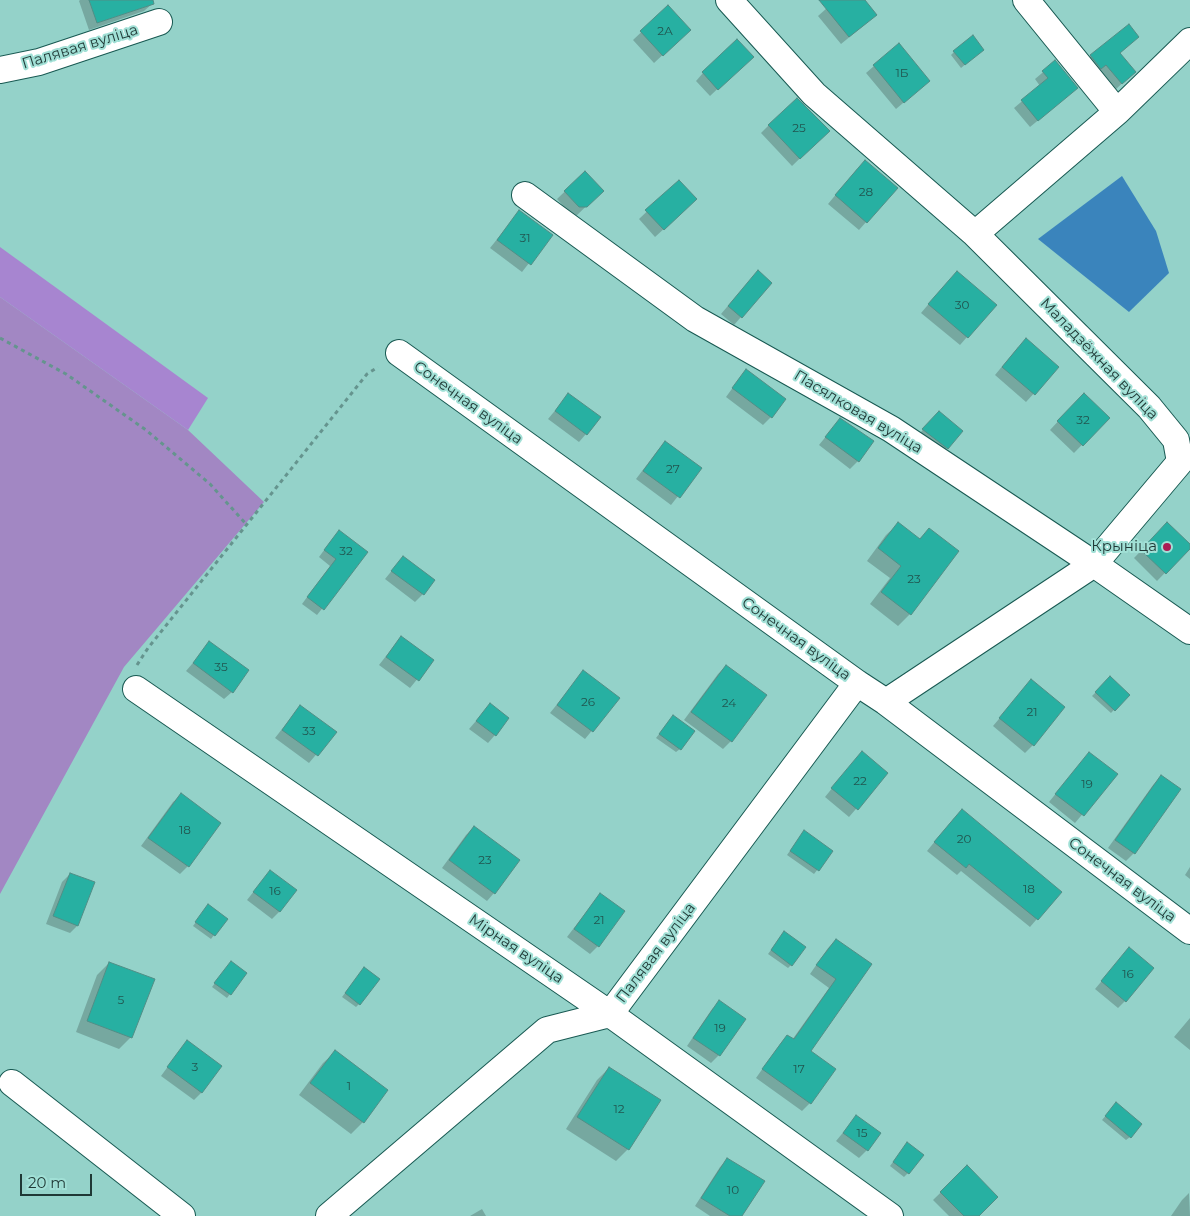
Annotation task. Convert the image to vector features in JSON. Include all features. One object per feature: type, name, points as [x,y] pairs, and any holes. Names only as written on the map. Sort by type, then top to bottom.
[{"type":"street","name":"Маладзёжная вуліца","points":[[729,0],[814,94],[975,234],[1149,407],[1176,440],[1180,462],[1094,564],[886,702]]},
{"type":"street","points":[[1026,0],[1117,112]]},
{"type":"street","name":"Палявая вуліца","points":[[0,70],[39,62],[158,22]]},
{"type":"street","points":[[975,234],[1117,112],[1190,41]]},
{"type":"street","name":"Пасялковая вуліца","points":[[525,195],[695,319],[891,429],[1094,564],[1190,631]]},
{"type":"street","name":"Сонечная вуліца","points":[[399,353],[886,702],[1190,930]]},
{"type":"street","name":"Палявая вуліца","points":[[329,1216],[547,1030],[610,1014],[857,683]]},
{"type":"street","name":"Мірная вуліца","points":[[136,688],[610,1014],[890,1216]]},
{"type":"street","points":[[12,1083],[182,1216]]},
{"type":"path","points":[[0,338],[66,374],[146,430],[210,484],[246,524]]},
{"type":"path","points":[[136,688],[132,672],[148,648],[367,374],[399,353]]},
{"type":"shaded area","points":[[0,247],[208,398],[188,430],[0,297]]},
{"type":"shaded area","points":[[0,297],[188,430],[264,502],[124,667],[0,894]]},
{"type":"water","points":[[1122,176],[1156,231],[1169,273],[1129,312],[1038,239]]},
{"type":"building","points":[[89,0],[153,0],[154,4],[97,23]]},
{"type":"building","points":[[819,0],[865,0],[877,15],[849,37]]},
{"type":"building","points":[[668,5],[691,30],[663,56],[640,31]]},
{"type":"building","points":[[1129,24],[1139,37],[1120,53],[1136,72],[1122,84],[1106,65],[1101,69],[1090,55]]},
{"type":"building","points":[[973,35],[984,50],[965,65],[953,51]]},
{"type":"building","points":[[737,39],[754,57],[718,90],[702,72]]},
{"type":"building","points":[[899,43],[930,81],[904,103],[873,65]]},
{"type":"building","points":[[1055,60],[1078,88],[1038,121],[1021,100],[1048,78],[1042,71]]},
{"type":"building","points":[[797,98],[830,131],[800,159],[768,125]]},
{"type":"building","points":[[865,160],[898,188],[867,223],[835,195]]},
{"type":"building","points":[[585,171],[604,191],[587,207],[579,207],[564,191]]},
{"type":"building","points":[[679,180],[697,199],[664,230],[645,210]]},
{"type":"building","points":[[519,210],[553,235],[531,265],[497,240]]},
{"type":"building","points":[[758,270],[772,283],[742,318],[728,306]]},
{"type":"building","points":[[957,271],[997,305],[968,338],[928,304]]},
{"type":"building","points":[[1026,338],[1059,367],[1035,395],[1002,367]]},
{"type":"building","points":[[746,369],[786,399],[772,418],[732,388]]},
{"type":"building","points":[[568,393],[601,417],[587,435],[555,411]]},
{"type":"building","points":[[1084,393],[1110,418],[1083,446],[1057,421]]},
{"type":"building","points":[[939,411],[963,431],[948,449],[922,429]]},
{"type":"building","points":[[840,418],[874,441],[859,462],[825,437]]},
{"type":"building","points":[[665,441],[702,468],[680,498],[643,471]]},
{"type":"building","points":[[898,522],[920,539],[929,528],[959,551],[911,615],[881,592],[901,566],[878,548]]},
{"type":"building","name":"Крыніца","points":[[1167,522],[1190,544],[1190,549],[1166,574],[1141,550]]},
{"type":"building","points":[[339,530],[368,552],[324,610],[307,597],[336,559],[324,550]]},
{"type":"building","points":[[403,556],[435,580],[424,595],[391,571]]},
{"type":"building","points":[[401,636],[434,660],[419,681],[386,657]]},
{"type":"building","points":[[209,641],[249,670],[233,693],[193,663]]},
{"type":"building","points":[[726,665],[767,695],[732,742],[691,712]]},
{"type":"building","points":[[583,670],[620,698],[593,732],[557,705]]},
{"type":"building","points":[[1110,676],[1130,695],[1115,711],[1095,692]]},
{"type":"building","points":[[1031,679],[1065,707],[1034,746],[999,718]]},
{"type":"building","points":[[490,703],[509,718],[496,736],[476,721]]},
{"type":"building","points":[[300,705],[337,732],[318,756],[282,730]]},
{"type":"building","points":[[673,715],[695,731],[681,750],[659,734]]},
{"type":"building","points":[[862,751],[888,773],[858,810],[831,788]]},
{"type":"building","points":[[1089,752],[1118,774],[1084,816],[1055,794]]},
{"type":"building","points":[[1161,775],[1181,789],[1135,854],[1115,840]]},
{"type":"building","points":[[181,793],[221,823],[189,867],[148,838]]},
{"type":"building","points":[[962,809],[1062,892],[1038,920],[969,864],[966,868],[934,842]]},
{"type":"building","points":[[474,826],[520,860],[495,894],[449,860]]},
{"type":"building","points":[[804,830],[833,851],[819,871],[790,851]]},
{"type":"building","points":[[270,870],[297,890],[280,912],[253,892]]},
{"type":"building","points":[[70,873],[95,882],[78,926],[53,916]]},
{"type":"building","points":[[600,893],[625,911],[599,947],[574,929]]},
{"type":"building","points":[[208,904],[228,919],[215,936],[195,922]]},
{"type":"building","points":[[784,931],[806,947],[792,966],[771,950]]},
{"type":"building","points":[[836,939],[872,964],[811,1051],[836,1069],[811,1104],[762,1069],[787,1035],[794,1039],[836,979],[816,965]]},
{"type":"building","points":[[1129,947],[1154,968],[1126,1002],[1101,981]]},
{"type":"building","points":[[231,961],[247,973],[231,995],[214,983]]},
{"type":"building","points":[[109,962],[155,979],[132,1038],[87,1021]]},
{"type":"building","points":[[364,967],[380,979],[360,1005],[345,993]]},
{"type":"building","points":[[719,1000],[746,1019],[720,1056],[693,1038]]},
{"type":"building","points":[[187,1040],[222,1066],[202,1093],[167,1067]]},
{"type":"building","points":[[335,1050],[388,1090],[364,1123],[310,1083]]},
{"type":"building","points":[[609,1067],[661,1100],[629,1150],[577,1117]]},
{"type":"building","points":[[1116,1102],[1142,1124],[1131,1138],[1105,1116]]},
{"type":"building","points":[[856,1115],[881,1133],[868,1151],[843,1133]]},
{"type":"building","points":[[907,1142],[924,1155],[909,1174],[893,1162]]},
{"type":"building","points":[[727,1158],[765,1181],[742,1216],[730,1216],[701,1198]]},
{"type":"building","points":[[967,1165],[998,1197],[979,1216],[964,1216],[940,1192]]},
{"type":"place","name":"Крыніца","points":[[1167,547]]}]
